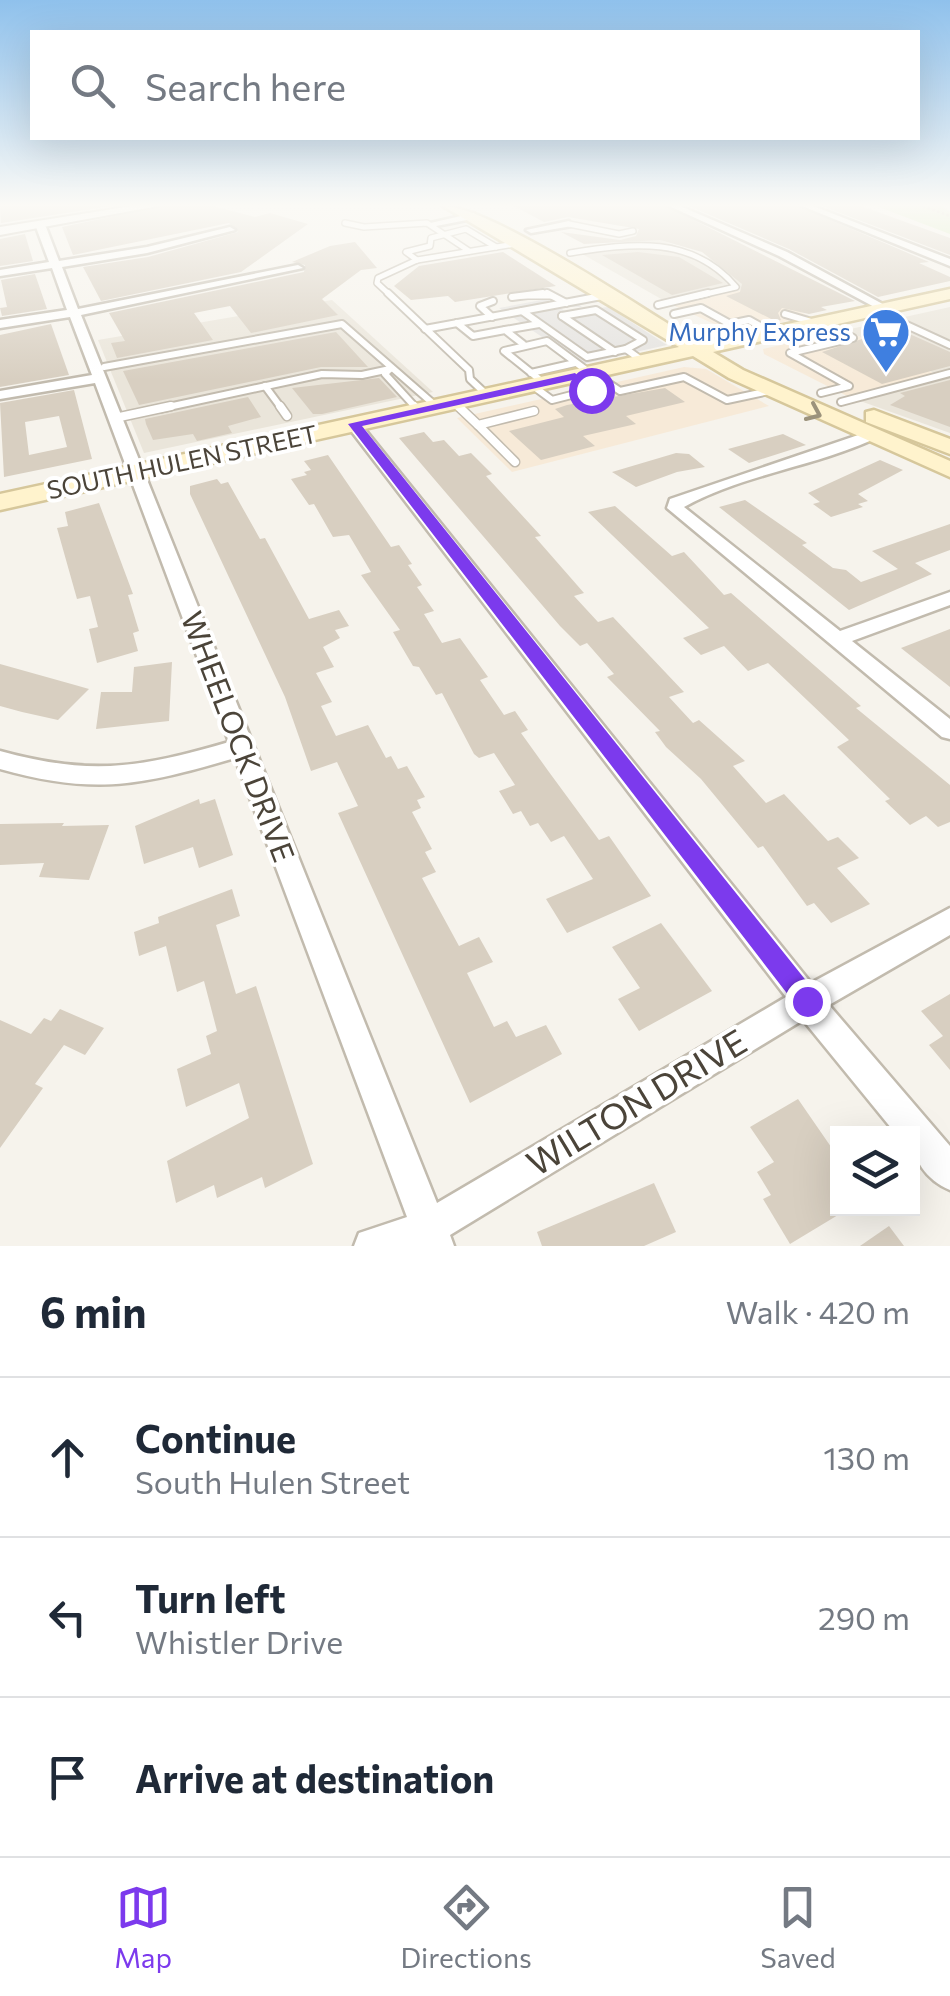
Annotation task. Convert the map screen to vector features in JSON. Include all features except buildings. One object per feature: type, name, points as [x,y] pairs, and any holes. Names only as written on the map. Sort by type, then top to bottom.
[{"type":"main road","points":[[556,264],[769,392],[950,470]]},
{"type":"main road","points":[[590,264],[831,398],[950,447]]},
{"type":"main road","name":"SOUTH HULEN STREET","points":[[0,502],[488,396],[635,356],[697,350],[770,325],[818,323],[947,297]]},
{"type":"street","points":[[0,272],[59,264]]},
{"type":"street","points":[[802,264],[879,309]]},
{"type":"street","name":"WHEELOCK DRIVE","points":[[55,265],[100,371],[240,748],[433,1236]]},
{"type":"street","points":[[0,324],[74,314],[298,268]]},
{"type":"street","points":[[0,395],[100,371]]},
{"type":"street","points":[[354,424],[807,1001],[950,1174]]},
{"type":"street","points":[[867,436],[807,464],[694,494],[676,503],[675,508],[950,730]]},
{"type":"street","points":[[837,639],[950,598]]},
{"type":"street","points":[[0,760],[70,779],[109,780],[240,748]]},
{"type":"street","name":"WILTON DRIVE","points":[[372,1246],[433,1236],[807,1001],[950,921]]},
{"type":"lane","points":[[408,264],[378,278],[376,283],[468,370],[470,379],[488,396]]},
{"type":"lane","points":[[658,304],[736,287],[729,277],[708,264]]},
{"type":"lane","points":[[512,297],[546,293],[566,303]]},
{"type":"lane","points":[[424,330],[608,295]]},
{"type":"lane","points":[[492,317],[480,306],[493,301]]},
{"type":"lane","points":[[548,306],[562,316],[591,366]]},
{"type":"lane","points":[[674,314],[701,308],[730,324],[752,321],[770,325]]},
{"type":"lane","points":[[879,309],[950,345]]},
{"type":"lane","points":[[562,316],[596,310],[643,340],[635,356]]},
{"type":"lane","points":[[522,311],[620,391],[684,377],[727,400],[769,392]]},
{"type":"lane","points":[[785,314],[853,338],[790,353],[849,386],[831,398]]},
{"type":"lane","points":[[752,321],[770,325]]},
{"type":"lane","points":[[457,323],[474,336],[539,324]]},
{"type":"lane","points":[[100,371],[342,324],[437,407]]},
{"type":"lane","points":[[506,330],[523,344]]},
{"type":"lane","points":[[536,381],[504,350],[547,341],[591,366]]},
{"type":"lane","points":[[115,418],[322,374],[362,375],[390,369]]},
{"type":"lane","points":[[390,369],[385,374],[437,407],[478,425],[515,462]]},
{"type":"lane","points":[[831,398],[950,373]]},
{"type":"lane","points":[[265,386],[287,416]]},
{"type":"lane","points":[[478,425],[534,412]]},
{"type":"shaded area","points":[[600,264],[725,264],[749,289],[670,304]]},
{"type":"shaded area","points":[[749,289],[809,316],[734,333],[670,304]]},
{"type":"shaded area","points":[[547,299],[552,303],[571,299],[582,307],[559,307],[566,312],[608,307],[667,345],[582,364],[499,308]]},
{"type":"shaded area","points":[[332,300],[433,392],[144,453],[98,340]]},
{"type":"shaded area","points":[[950,307],[950,433],[849,397],[936,374],[846,330]]},
{"type":"shaded area","points":[[846,330],[937,375],[849,397],[764,354],[763,349]]},
{"type":"shaded area","points":[[684,367],[706,369],[769,406],[512,472],[457,418]]},
{"type":"place","name":"Murphy Express","points":[[886,374]]},
{"type":"route","points":[[591,390],[575,377],[354,424],[807,1001]]}]
